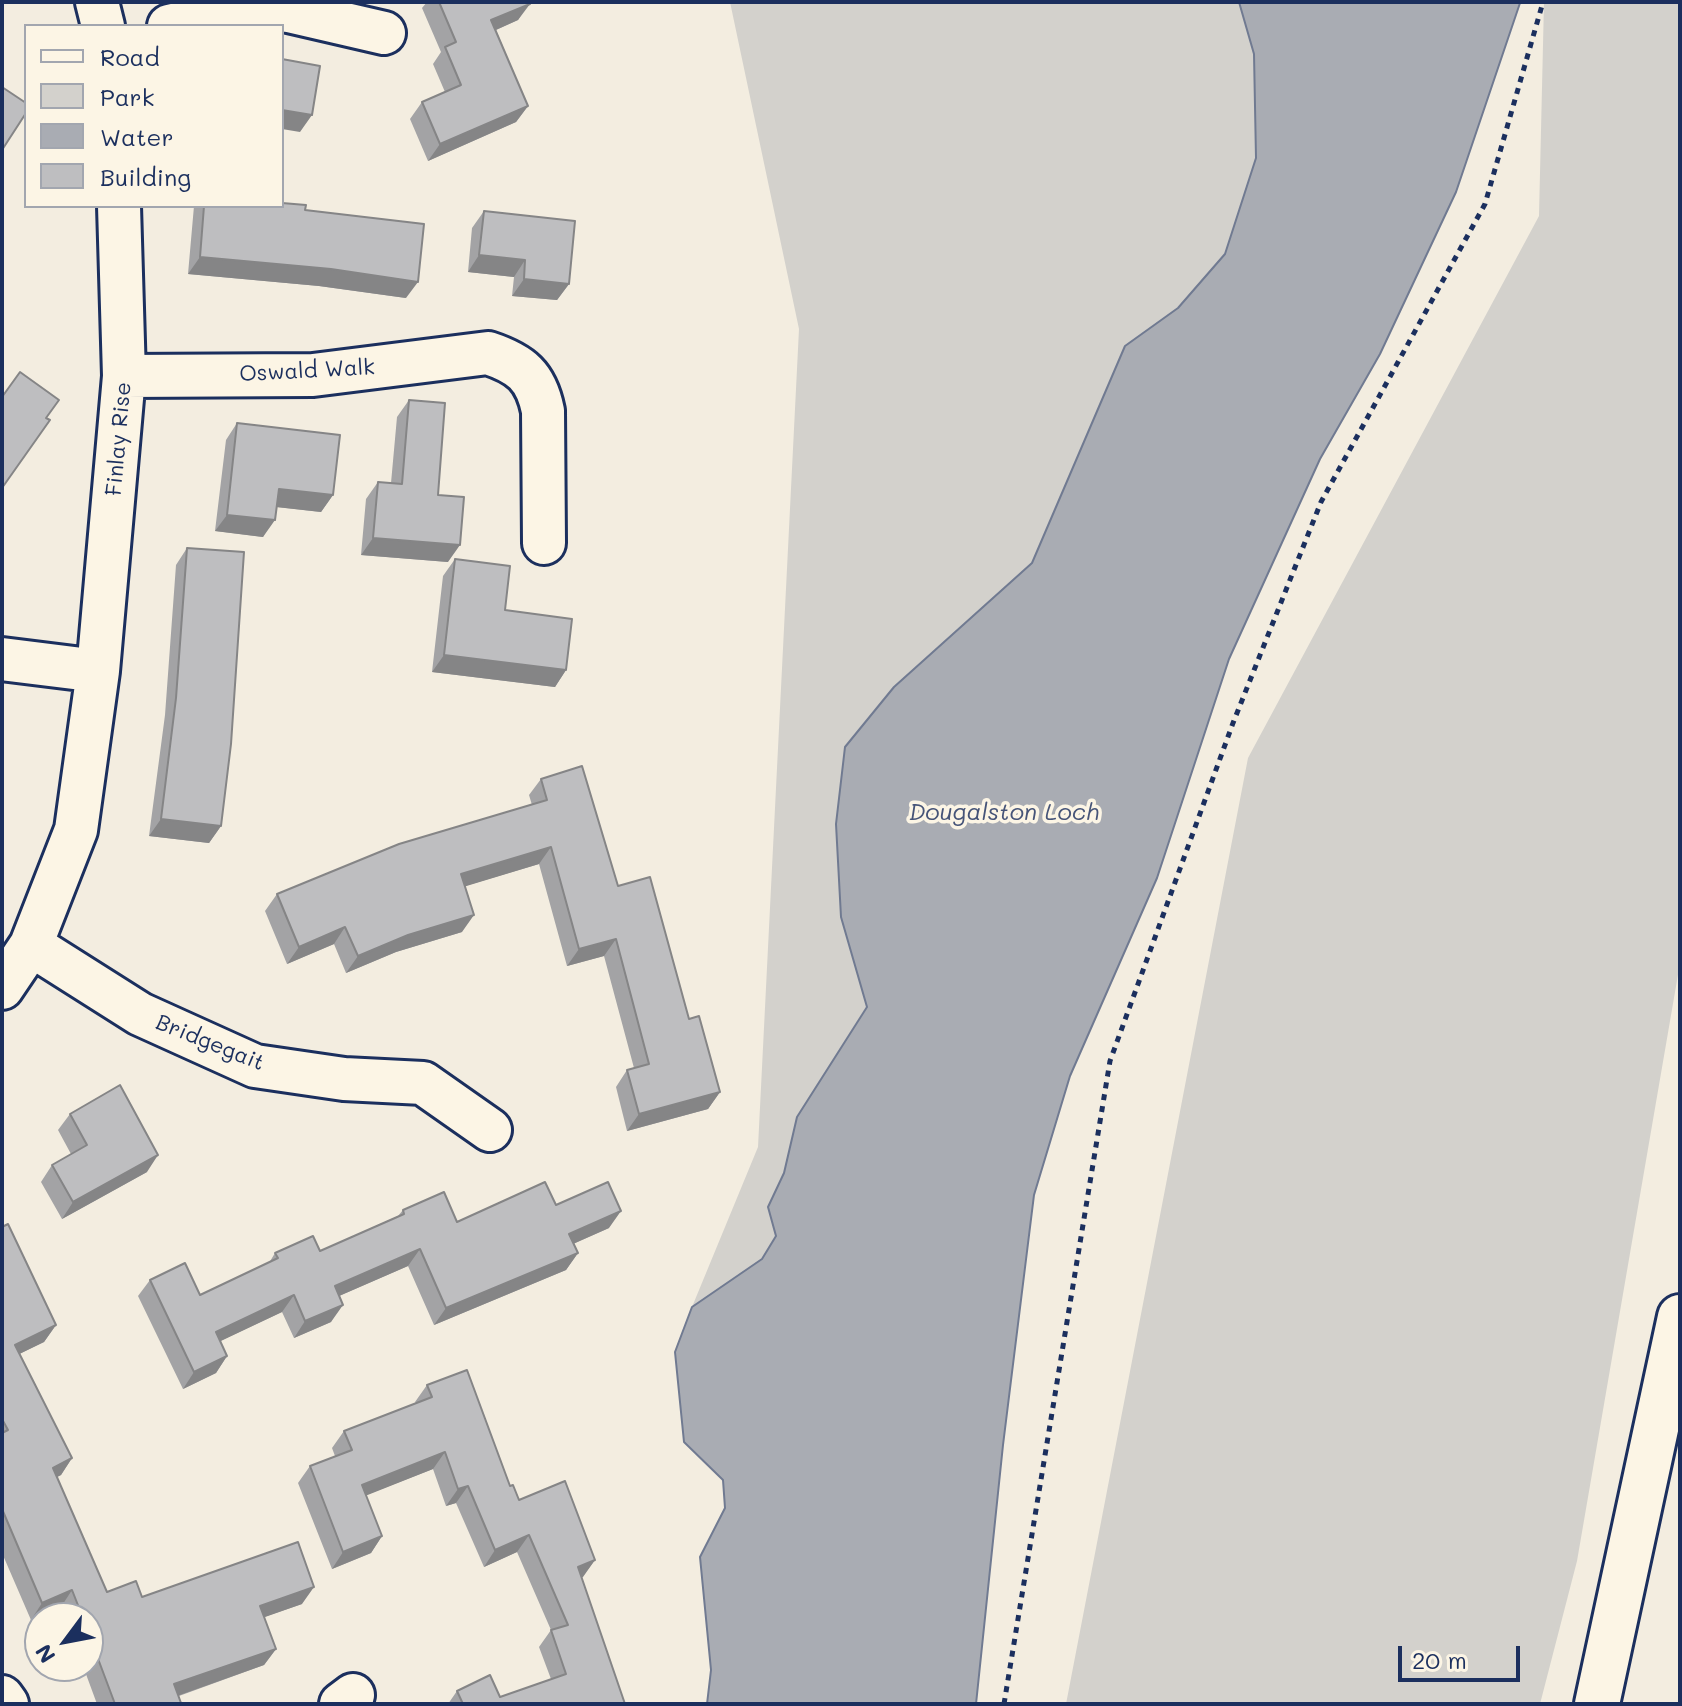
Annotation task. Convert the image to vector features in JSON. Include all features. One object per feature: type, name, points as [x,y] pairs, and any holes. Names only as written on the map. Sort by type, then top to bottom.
[{"type":"main road","points":[[1597,1704],[1680,1317]]},
{"type":"street","points":[[97,2],[102,24]]},
{"type":"street","points":[[178,24],[229,12],[270,9],[384,33]]},
{"type":"street","name":"Finlay Rise","points":[[2,988],[31,945],[76,830],[98,671],[124,376],[119,208]]},
{"type":"street","name":"Oswald Walk","points":[[124,376],[313,375],[488,353],[513,361],[530,377],[539,392],[543,411],[544,543]]},
{"type":"street","points":[[2,659],[98,671]]},
{"type":"street","name":"Bridgegait","points":[[31,945],[140,1014],[255,1066],[344,1079],[423,1083],[490,1130]]},
{"type":"street","points":[[2,1697],[7,1704]]},
{"type":"path","points":[[1004,1704],[1110,1061],[1233,723],[1321,502],[1485,204],[1543,2]]},
{"type":"green space","points":[[730,2],[1239,2],[1254,54],[1256,158],[1225,254],[1178,308],[1125,346],[1032,563],[894,687],[845,746],[836,824],[841,917],[867,1006],[797,1117],[784,1173],[768,1207],[776,1236],[762,1259],[692,1307],[758,1147],[799,329]]},
{"type":"green space","points":[[1544,2],[1680,2],[1680,963],[1577,1561],[1540,1704],[1066,1704],[1248,758],[1539,216]]},
{"type":"water","name":"Dougalston Loch","points":[[1239,2],[1520,3],[1456,192],[1380,354],[1320,459],[1229,659],[1157,878],[1070,1076],[1034,1195],[1003,1445],[976,1704],[707,1704],[711,1670],[700,1557],[725,1508],[723,1480],[684,1442],[675,1352],[692,1307],[762,1259],[776,1236],[768,1207],[784,1173],[797,1117],[867,1007],[841,917],[836,824],[845,747],[894,687],[1032,563],[1125,346],[1178,308],[1225,254],[1256,158],[1254,54]]},
{"type":"building","points":[[439,2],[530,4],[491,20],[528,106],[440,144],[422,102],[461,85],[445,47],[456,42]]},
{"type":"building","points":[[284,59],[320,66],[312,115],[284,110]]},
{"type":"building","points":[[2,87],[24,102],[24,116],[2,150]]},
{"type":"building","points":[[284,203],[306,205],[305,210],[424,224],[418,282],[331,269],[200,257],[204,208],[284,208]]},
{"type":"building","points":[[484,211],[575,221],[569,284],[524,279],[525,260],[479,255]]},
{"type":"building","points":[[20,372],[59,400],[46,418],[50,420],[2,488],[2,397]]},
{"type":"building","points":[[409,400],[445,403],[438,495],[464,497],[460,545],[373,538],[378,482],[402,484]]},
{"type":"building","points":[[237,423],[340,435],[333,495],[279,489],[275,520],[227,515]]},
{"type":"building","points":[[187,548],[244,552],[231,744],[221,826],[161,819],[176,698]]},
{"type":"building","points":[[455,559],[510,566],[505,610],[572,619],[566,670],[444,655]]},
{"type":"building","points":[[582,766],[618,886],[650,877],[689,1019],[699,1016],[720,1092],[639,1114],[627,1070],[649,1064],[616,939],[579,949],[551,847],[461,874],[474,915],[408,935],[358,956],[345,927],[299,947],[277,894],[399,844],[547,800],[541,779]]},
{"type":"building","points":[[120,1085],[158,1155],[73,1202],[52,1165],[87,1145],[70,1114]]},
{"type":"building","points":[[545,1182],[556,1205],[608,1182],[621,1211],[569,1234],[578,1253],[446,1308],[420,1249],[335,1286],[343,1305],[305,1321],[294,1295],[216,1332],[227,1356],[194,1372],[150,1280],[185,1263],[200,1295],[278,1258],[275,1253],[313,1236],[320,1251],[404,1214],[403,1210],[444,1192],[457,1222]]},
{"type":"building","points":[[8,1224],[56,1325],[15,1345],[72,1458],[53,1468],[107,1592],[136,1581],[142,1597],[298,1542],[314,1587],[260,1606],[276,1649],[174,1684],[181,1703],[115,1704],[104,1675],[104,1602],[77,1602],[72,1590],[42,1602],[2,1509],[2,1433],[8,1430],[2,1419],[2,1227]]},
{"type":"building","points":[[467,1370],[510,1486],[513,1485],[519,1500],[565,1481],[595,1560],[578,1567],[625,1704],[463,1704],[457,1691],[490,1675],[500,1697],[566,1674],[551,1630],[568,1625],[529,1535],[495,1550],[468,1486],[458,1489],[445,1452],[362,1485],[382,1536],[343,1552],[310,1466],[352,1450],[344,1431],[432,1397],[427,1385]]}]
